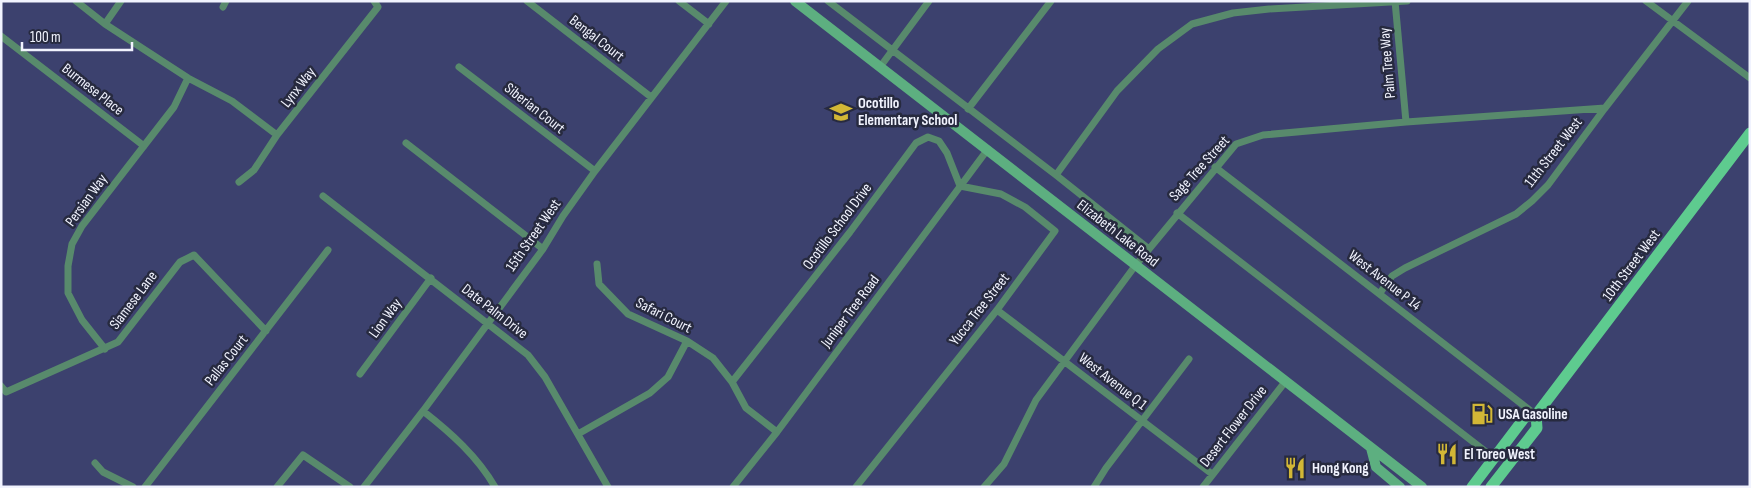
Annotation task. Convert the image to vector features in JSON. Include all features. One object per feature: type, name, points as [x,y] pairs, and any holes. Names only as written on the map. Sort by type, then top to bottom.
[{"type":"main road","name":"Elizabeth Lake Road","points":[[796,1],[1422,487]]},
{"type":"main road","name":"10th Street West","points":[[1491,487],[1537,428],[1536,415],[1750,133]]},
{"type":"main road","name":"10th Street West","points":[[1472,487],[1525,417],[1536,415]]},
{"type":"main road","points":[[1371,448],[1376,467],[1400,487]]},
{"type":"street","points":[[76,1],[105,24],[188,78],[232,101],[277,135]]},
{"type":"street","points":[[105,24],[121,1]]},
{"type":"street","name":"Bengal Court","points":[[527,1],[651,97]]},
{"type":"street","points":[[680,1],[708,24]]},
{"type":"street","name":"15th Street West","points":[[364,487],[543,249],[562,216],[595,171],[726,1]]},
{"type":"street","points":[[828,1],[1056,175],[1149,249]]},
{"type":"street","points":[[880,67],[929,1]]},
{"type":"street","points":[[968,109],[1051,1]]},
{"type":"street","points":[[1056,175],[1117,91],[1158,49],[1192,24],[1233,13],[1269,9],[1407,1]]},
{"type":"street","points":[[1646,1],[1750,78]]},
{"type":"street","name":"11th Street West","points":[[1380,293],[1392,276],[1405,268],[1516,214],[1532,201],[1548,185],[1688,1]]},
{"type":"street","name":"Palm Tree Way","points":[[1395,2],[1406,122]]},
{"type":"street","name":"Lynx Way","points":[[239,182],[254,170],[277,135],[376,4]]},
{"type":"street","name":"Burmese Place","points":[[1,36],[144,146]]},
{"type":"street","name":"Siberian Court","points":[[459,67],[595,171]]},
{"type":"street","name":"Persian Way","points":[[105,349],[82,320],[68,293],[68,266],[72,244],[82,226],[174,107],[188,78]]},
{"type":"street","name":"Sage Tree Street","points":[[984,487],[1004,464],[1036,400],[1135,266],[1215,166],[1236,144],[1263,135],[1406,122],[1605,108]]},
{"type":"street","name":"Ocotillo School Drive","points":[[732,382],[850,232],[916,143],[928,137],[939,141],[947,153],[960,186]]},
{"type":"street","points":[[406,142],[543,249]]},
{"type":"street","name":"Juniper Tree Road","points":[[733,487],[777,432],[988,150]]},
{"type":"street","name":"West Avenue P 14","points":[[1215,166],[1536,415]]},
{"type":"street","name":"Yucca Tree Street","points":[[856,487],[997,310],[1055,231],[1025,207],[1001,194],[960,186]]},
{"type":"street","name":"Date Palm Drive","points":[[323,196],[528,355],[545,377],[608,487]]},
{"type":"street","points":[[1178,213],[1494,458]]},
{"type":"street","name":"Pallas Court","points":[[145,487],[328,250]]},
{"type":"street","name":"Siamese Lane","points":[[4,389],[105,349],[118,342],[180,262],[194,255],[266,331]]},
{"type":"street","name":"Safari Court","points":[[597,264],[599,284],[628,314],[687,341],[714,358],[732,382],[746,408],[777,432]]},
{"type":"street","name":"Lion Way","points":[[360,374],[431,278]]},
{"type":"street","name":"West Avenue Q 1","points":[[997,310],[1212,474]]},
{"type":"street","points":[[578,434],[650,393],[668,377],[687,341]]},
{"type":"street","points":[[1094,487],[1189,359]]},
{"type":"street","name":"Desert Flower Drive","points":[[1203,487],[1285,382]]},
{"type":"street","points":[[423,411],[451,433],[476,459],[495,487]]},
{"type":"street","points":[[277,487],[303,455],[350,487]]},
{"type":"street","points":[[95,463],[103,472],[133,487]]},
{"type":"place","name":"Ocotillo Elementary School","points":[[841,112]]},
{"type":"place","name":"USA Gasoline","points":[[1482,414]]},
{"type":"place","name":"El Toreo West","points":[[1447,454]]},
{"type":"place","name":"Hong Kong","points":[[1295,468]]}]
